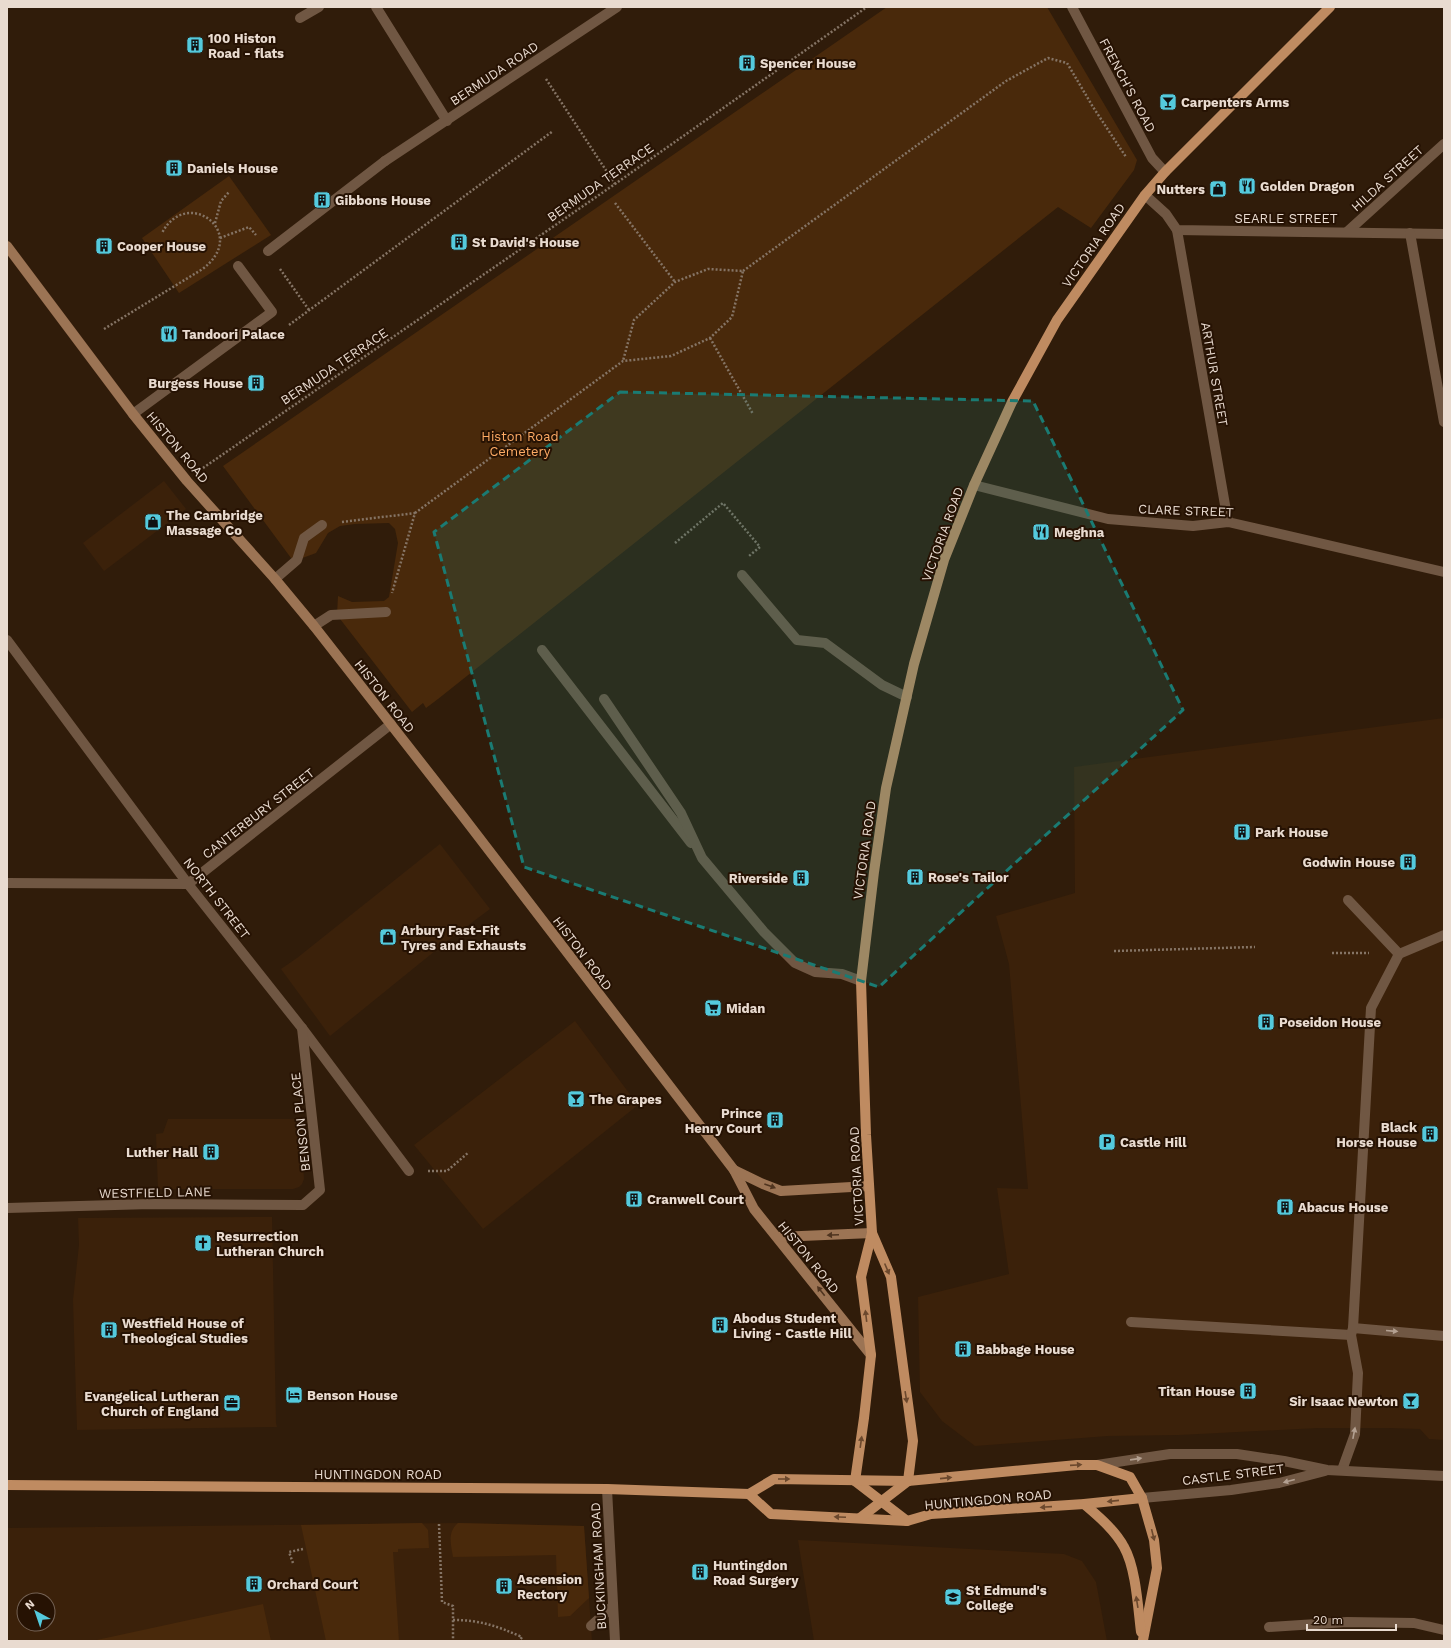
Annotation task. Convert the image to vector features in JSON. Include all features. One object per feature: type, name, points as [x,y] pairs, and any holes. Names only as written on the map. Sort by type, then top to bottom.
[{"type":"main road","name":"VICTORIA ROAD","points":[[855,1480],[871,1355],[861,1277],[872,1233],[861,981],[886,788],[914,664],[944,560],[974,485],[1012,402],[1057,320],[1145,195],[1165,172],[1330,7]]},
{"type":"main road","name":"HISTON ROAD","points":[[7,246],[133,414],[187,481],[275,579],[391,724],[734,1170],[754,1209],[778,1237],[871,1355]]},
{"type":"main road","name":"HISTON ROAD","points":[[734,1170],[781,1191],[869,1186]]},
{"type":"main road","name":"VICTORIA ROAD","points":[[872,1233],[891,1277],[913,1442],[908,1482]]},
{"type":"main road","points":[[778,1237],[872,1233]]},
{"type":"main road","name":"HUNTINGDON ROAD","points":[[7,1485],[607,1489],[749,1494],[774,1479],[908,1482],[1077,1465],[1097,1465],[1130,1477],[1142,1498],[1154,1540],[1157,1568],[1143,1641]]},
{"type":"main road","points":[[855,1480],[907,1521]]},
{"type":"main road","points":[[860,1518],[908,1482]]},
{"type":"main road","name":"HUNTINGDON ROAD","points":[[749,1494],[771,1514],[907,1521],[931,1514],[1084,1504],[1142,1498]]},
{"type":"main road","points":[[1084,1504],[1106,1523],[1124,1547],[1132,1571],[1143,1641]]},
{"type":"street","points":[[300,18],[318,7]]},
{"type":"street","points":[[376,7],[446,121]]},
{"type":"street","name":"BERMUDA ROAD","points":[[268,251],[385,161],[617,7]]},
{"type":"street","name":"FRENCH'S ROAD","points":[[1072,7],[1152,158],[1165,172]]},
{"type":"street","name":"HILDA STREET","points":[[1347,232],[1444,144]]},
{"type":"street","points":[[1145,195],[1166,214],[1177,230]]},
{"type":"street","name":"SEARLE STREET","points":[[1177,230],[1444,234]]},
{"type":"street","name":"ARTHUR STREET","points":[[1177,230],[1228,522]]},
{"type":"street","points":[[1410,233],[1444,422]]},
{"type":"street","points":[[133,414],[272,312],[238,266]]},
{"type":"street","name":"CLARE STREET","points":[[974,485],[1108,519],[1194,526],[1228,522],[1444,572]]},
{"type":"street","points":[[275,579],[297,560],[304,538],[322,525]]},
{"type":"street","points":[[742,576],[797,640],[825,643],[882,685],[907,697]]},
{"type":"street","points":[[314,626],[331,615],[386,612]]},
{"type":"street","name":"NORTH STREET","points":[[7,640],[188,884],[302,1028],[409,1171]]},
{"type":"street","points":[[542,650],[702,858],[764,932],[795,963],[815,972],[842,974],[861,981]]},
{"type":"street","points":[[604,698],[681,813],[702,858]]},
{"type":"street","name":"CANTERBURY STREET","points":[[188,884],[391,724]]},
{"type":"street","points":[[7,883],[188,884]]},
{"type":"street","points":[[1348,900],[1399,954]]},
{"type":"street","points":[[1342,1470],[1355,1434],[1358,1373],[1352,1331],[1371,1008],[1399,954],[1444,935]]},
{"type":"street","name":"BENSON PLACE","points":[[302,1028],[320,1190],[303,1205]]},
{"type":"street","name":"WESTFIELD LANE","points":[[7,1208],[151,1204],[303,1205]]},
{"type":"street","points":[[1132,1322],[1444,1336]]},
{"type":"street","name":"CASTLE STREET","points":[[1097,1465],[1170,1454],[1237,1454],[1284,1461],[1327,1470],[1444,1476]]},
{"type":"street","name":"CASTLE STREET","points":[[1142,1498],[1231,1490],[1279,1483],[1327,1470]]},
{"type":"street","name":"BUCKINGHAM ROAD","points":[[607,1489],[615,1641]]},
{"type":"street","points":[[591,1626],[613,1606]]},
{"type":"street","points":[[1269,1627],[1347,1622],[1384,1622],[1414,1623],[1444,1630]]},
{"type":"path","name":"BERMUDA TERRACE","points":[[187,481],[212,461],[615,184],[867,7]]},
{"type":"path","points":[[322,525],[415,513],[623,361],[671,356],[710,338],[732,317],[743,272],[1006,81],[1048,58],[1067,63],[1092,107],[1127,159]]},
{"type":"path","points":[[534,62],[615,184]]},
{"type":"path","points":[[292,323],[553,131]]},
{"type":"path","points":[[215,224],[221,201],[229,192]]},
{"type":"path","points":[[615,203],[675,282]]},
{"type":"path","points":[[104,329],[211,263],[218,252],[220,238],[215,224],[205,216],[195,213],[175,217],[167,224],[162,233]]},
{"type":"path","points":[[623,361],[634,320],[675,282],[708,269],[743,272]]},
{"type":"path","points":[[710,338],[753,414]]},
{"type":"path","points":[[675,542],[723,503],[760,547],[749,556],[742,576]]},
{"type":"path","points":[[386,612],[415,513]]},
{"type":"path","points":[[1114,951],[1255,948]]},
{"type":"path","points":[[1332,953],[1399,954]]},
{"type":"path","points":[[409,1171],[447,1171],[469,1152]]},
{"type":"path","points":[[439,1524],[442,1602],[453,1606],[453,1641]]},
{"type":"path","points":[[293,1563],[289,1552],[303,1549]]},
{"type":"path","points":[[453,1620],[470,1620],[492,1624],[522,1637],[520,1640]]},
{"type":"highlighted area","points":[[620,392],[1033,401],[1183,710],[879,987],[524,867],[434,532]]},
{"type":"shaded area","points":[[164,481],[186,509],[104,571],[83,543]]},
{"type":"shaded area","points":[[1444,718],[1444,1440],[1429,1439],[1420,1429],[1318,1428],[1179,1435],[1108,1436],[975,1446],[942,1421],[920,1392],[918,1297],[1009,1274],[997,1188],[1028,1189],[1009,964],[996,916],[1075,893],[1074,767]]},
{"type":"shaded area","name":"Arbury Fast-Fit Tyres and Exhausts","points":[[440,844],[490,909],[451,938],[330,1036],[281,969],[297,958]]},
{"type":"shaded area","points":[[575,1021],[638,1105],[483,1229],[414,1145]]},
{"type":"shaded area","points":[[168,1119],[301,1119],[304,1179],[302,1184],[293,1189],[158,1189],[156,1134],[163,1133]]},
{"type":"shaded area","points":[[272,1217],[277,1427],[77,1430],[73,1300],[79,1245],[78,1218]]},
{"type":"shaded area","points":[[458,1523],[584,1526],[592,1641],[7,1641],[7,1528]]},
{"type":"shaded area","name":"St Edmund's College","points":[[798,1540],[1064,1554],[1082,1561],[1096,1582],[1107,1641],[814,1641]]},
{"type":"green space","name":"Histon Road Cemetery","points":[[887,7],[1047,7],[1137,160],[1134,170],[1091,228],[1058,207],[438,699],[426,708],[423,703],[412,712],[337,615],[338,596],[352,602],[384,601],[389,597],[398,543],[395,529],[389,523],[340,526],[328,533],[316,553],[297,560],[291,558],[223,466]]},
{"type":"green space","points":[[229,176],[271,235],[179,293],[142,238]]},
{"type":"green space","points":[[422,1523],[428,1530],[429,1548],[398,1549],[398,1552],[393,1552],[399,1641],[326,1641],[301,1525]]},
{"type":"green space","points":[[458,1523],[584,1526],[589,1598],[570,1616],[558,1617],[556,1555],[453,1557],[451,1535],[452,1530]]},
{"type":"green space","points":[[263,1604],[271,1641],[92,1641]]},
{"type":"place","name":"100 Histon Road - flats","points":[[195,45]]},
{"type":"place","name":"Spencer House","points":[[747,63]]},
{"type":"place","name":"Carpenters Arms","points":[[1168,102]]},
{"type":"place","name":"Daniels House","points":[[174,168]]},
{"type":"place","name":"Golden Dragon","points":[[1247,186]]},
{"type":"place","name":"Nutters","points":[[1218,189]]},
{"type":"place","name":"Gibbons House","points":[[322,200]]},
{"type":"place","name":"St David's House","points":[[459,242]]},
{"type":"place","name":"Cooper House","points":[[104,246]]},
{"type":"place","name":"Tandoori Palace","points":[[169,334]]},
{"type":"place","name":"Burgess House","points":[[256,383]]},
{"type":"place","name":"The Cambridge Massage Co","points":[[153,522]]},
{"type":"place","name":"Meghna","points":[[1041,532]]},
{"type":"place","name":"Park House","points":[[1242,832]]},
{"type":"place","name":"Godwin House","points":[[1408,862]]},
{"type":"place","name":"Rose's Tailor","points":[[915,877]]},
{"type":"place","name":"Riverside","points":[[801,878]]},
{"type":"place","name":"Arbury Fast-Fit Tyres and Exhausts","points":[[388,937]]},
{"type":"place","name":"Midan","points":[[713,1008]]},
{"type":"place","name":"Poseidon House","points":[[1266,1022]]},
{"type":"place","name":"The Grapes","points":[[576,1099]]},
{"type":"place","name":"Prince Henry Court","points":[[775,1120]]},
{"type":"place","name":"Black Horse House","points":[[1430,1134]]},
{"type":"place","name":"Castle Hill","points":[[1107,1142]]},
{"type":"place","name":"Luther Hall","points":[[211,1152]]},
{"type":"place","name":"Cranwell Court","points":[[634,1199]]},
{"type":"place","name":"Abacus House","points":[[1285,1207]]},
{"type":"place","name":"Resurrection Lutheran Church","points":[[203,1243]]},
{"type":"place","name":"Abodus Student Living - Castle Hill","points":[[720,1325]]},
{"type":"place","name":"Westfield House of Theological Studies","points":[[109,1330]]},
{"type":"place","name":"Babbage House","points":[[963,1349]]},
{"type":"place","name":"Titan House","points":[[1248,1391]]},
{"type":"place","name":"Benson House","points":[[294,1395]]},
{"type":"place","name":"Sir Isaac Newton","points":[[1411,1401]]},
{"type":"place","name":"Evangelical Lutheran Church of England","points":[[232,1403]]},
{"type":"place","name":"Huntingdon Road Surgery","points":[[700,1572]]},
{"type":"place","name":"Orchard Court","points":[[254,1584]]},
{"type":"place","name":"Ascension Rectory","points":[[504,1586]]},
{"type":"place","name":"St Edmund's College","points":[[953,1597]]}]
